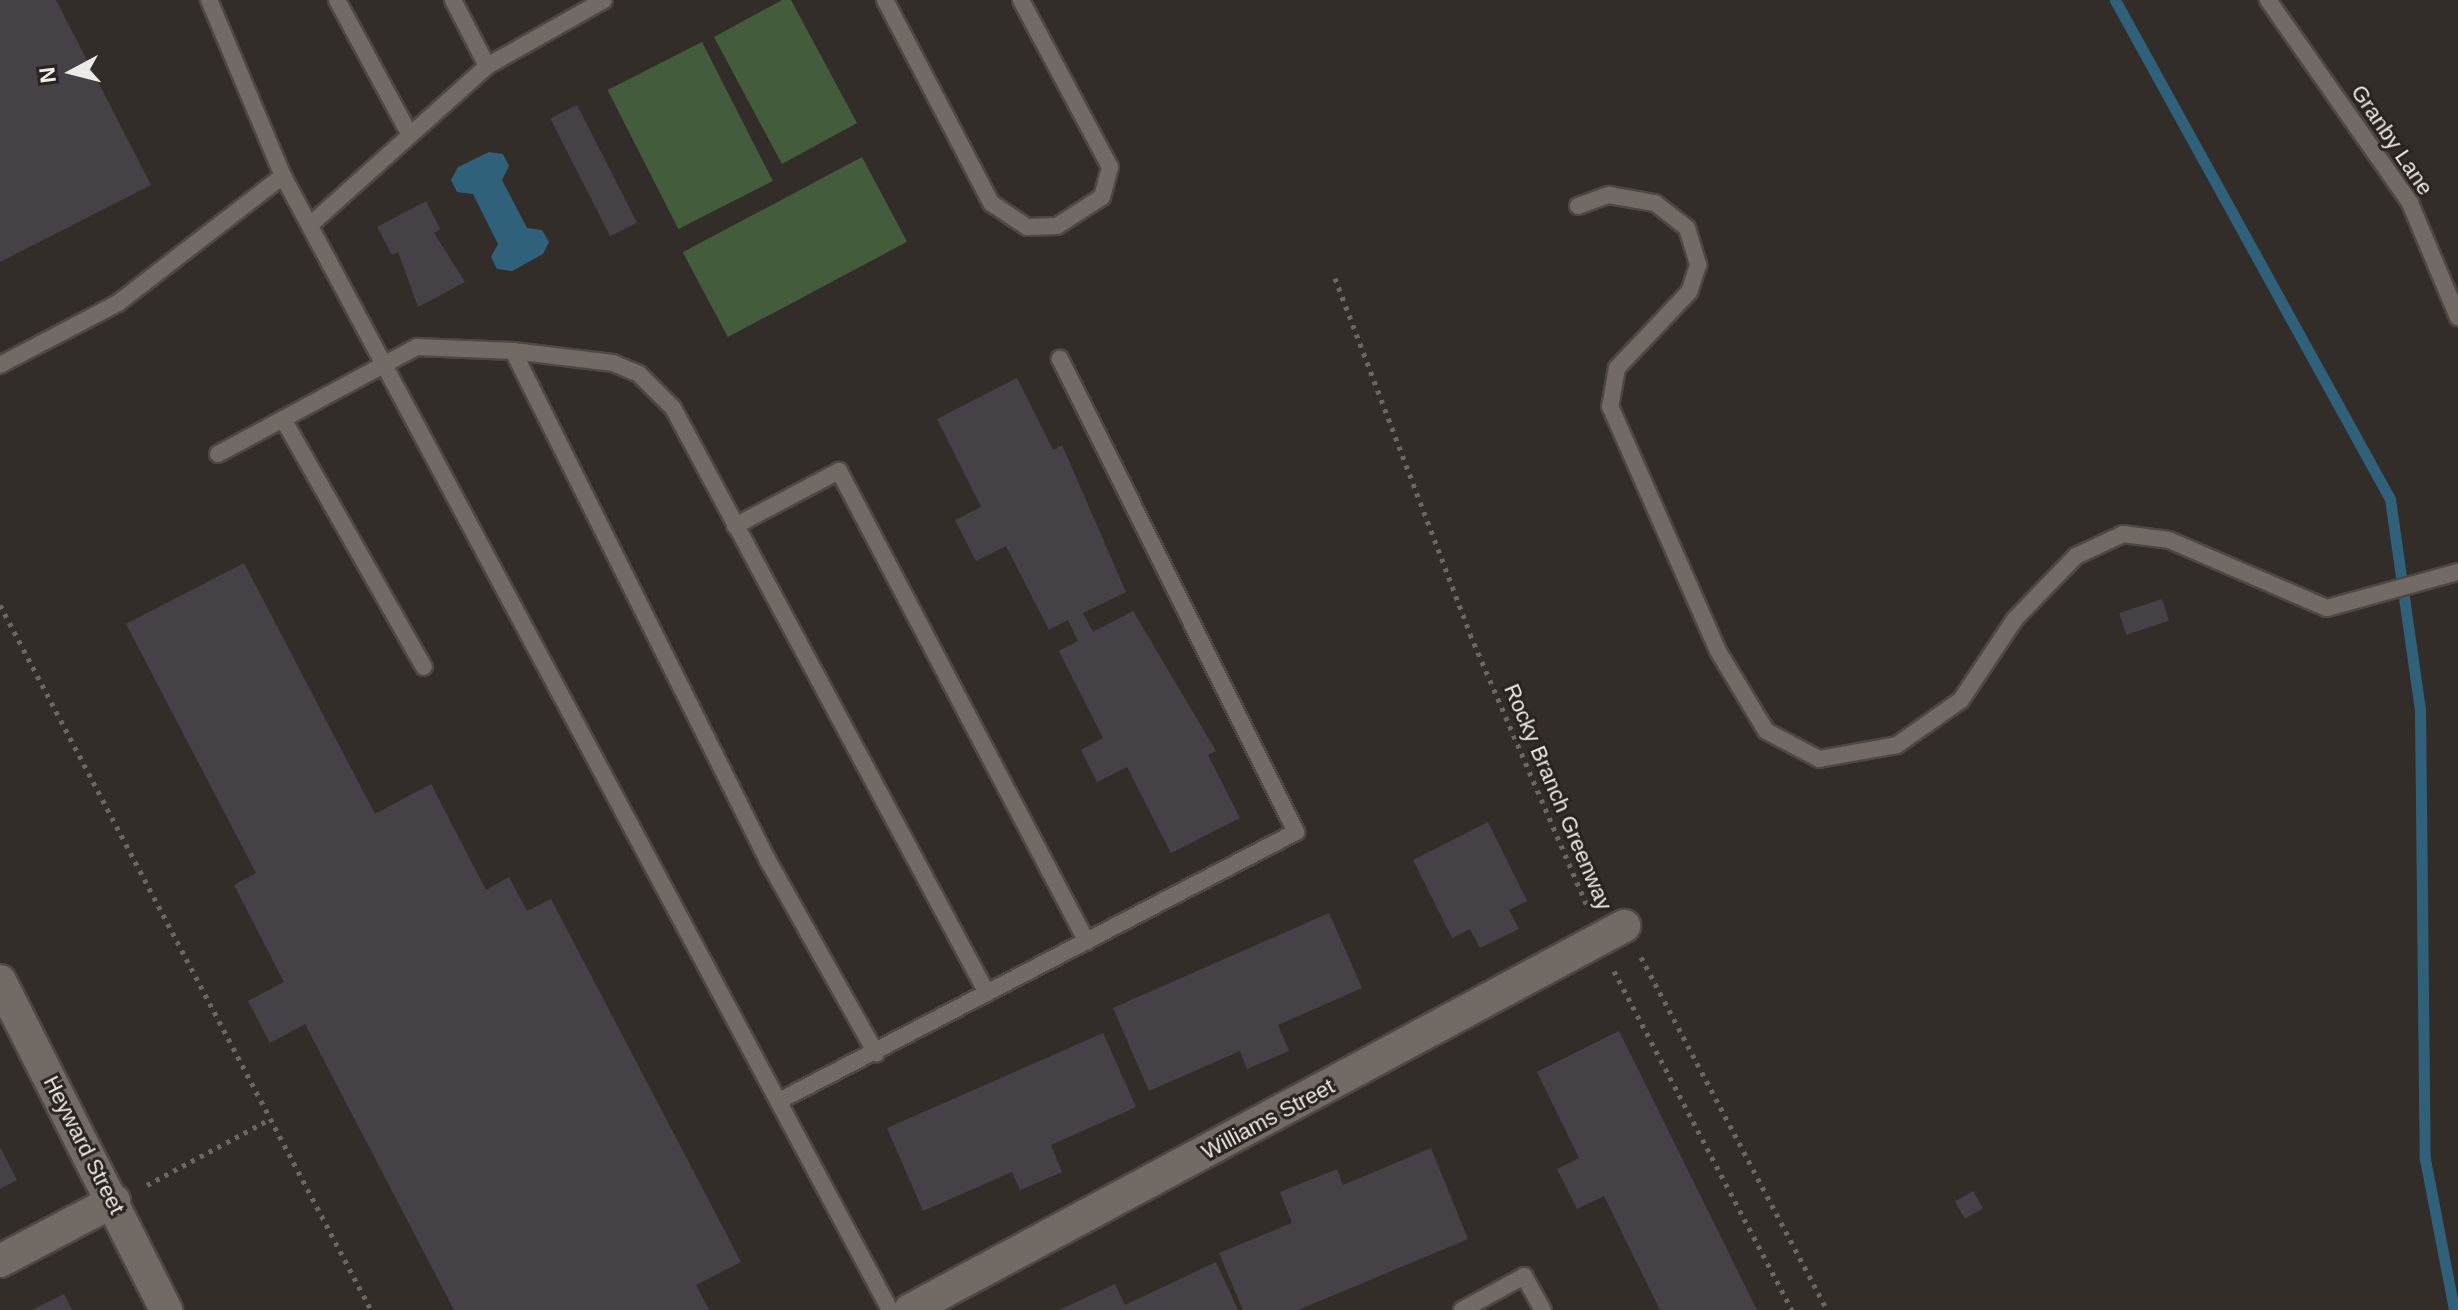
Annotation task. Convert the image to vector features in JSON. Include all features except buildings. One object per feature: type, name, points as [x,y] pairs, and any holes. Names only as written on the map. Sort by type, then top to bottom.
[{"type":"street","name":"Williams Street","points":[[910,1310],[1612,932]]},
{"type":"street","name":"Heyward Street","points":[[0,981],[114,1201],[166,1310]]},
{"type":"street","points":[[0,1261],[114,1201]]},
{"type":"lane","points":[[209,0],[283,176],[890,1310]]},
{"type":"lane","points":[[337,0],[410,135]]},
{"type":"lane","points":[[453,0],[487,66]]},
{"type":"lane","points":[[310,225],[487,66],[604,0]]},
{"type":"lane","points":[[885,0],[991,203],[1027,227],[1057,226],[1102,197],[1110,167],[1021,0]]},
{"type":"lane","name":"Granby Lane","points":[[2268,0],[2410,203],[2458,317]]},
{"type":"lane","points":[[0,365],[118,303],[283,176]]},
{"type":"lane","points":[[1578,206],[1609,195],[1655,203],[1687,228],[1698,265],[1689,292],[1617,368],[1610,406],[1680,575],[1766,731],[1819,759],[1897,745],[1961,700],[2015,619],[2076,556],[2123,534],[2169,540],[2327,608],[2458,572]]},
{"type":"lane","points":[[218,454],[384,363],[434,345],[613,363],[639,374],[673,408],[987,993]]},
{"type":"lane","points":[[513,351],[767,859],[876,1053]]},
{"type":"lane","points":[[779,1101],[1296,832],[1060,359]]},
{"type":"lane","points":[[283,419],[424,667]]},
{"type":"lane","points":[[735,526],[839,471],[1087,942]]},
{"type":"lane","points":[[1462,1310],[1524,1276],[1543,1310]]},
{"type":"path","name":"Rocky Branch Greenway","points":[[1335,278],[1470,634],[1792,1310]]},
{"type":"path","points":[[0,605],[268,1120],[371,1310]]},
{"type":"path","points":[[1612,932],[1827,1310]]},
{"type":"path","points":[[147,1185],[268,1120]]},
{"type":"green space","points":[[782,0],[791,0],[857,123],[782,164],[714,37]]},
{"type":"green space","points":[[702,42],[773,181],[678,229],[608,90]]},
{"type":"green space","points":[[862,157],[907,242],[728,337],[683,252]]},
{"type":"water","points":[[489,152],[503,154],[509,166],[502,180],[527,228],[542,230],[549,242],[543,254],[512,271],[497,269],[491,257],[498,244],[473,194],[457,192],[451,180],[458,167]]},
{"type":"waterway","points":[[2115,0],[2390,499],[2420,710],[2425,1159],[2454,1310]]}]
